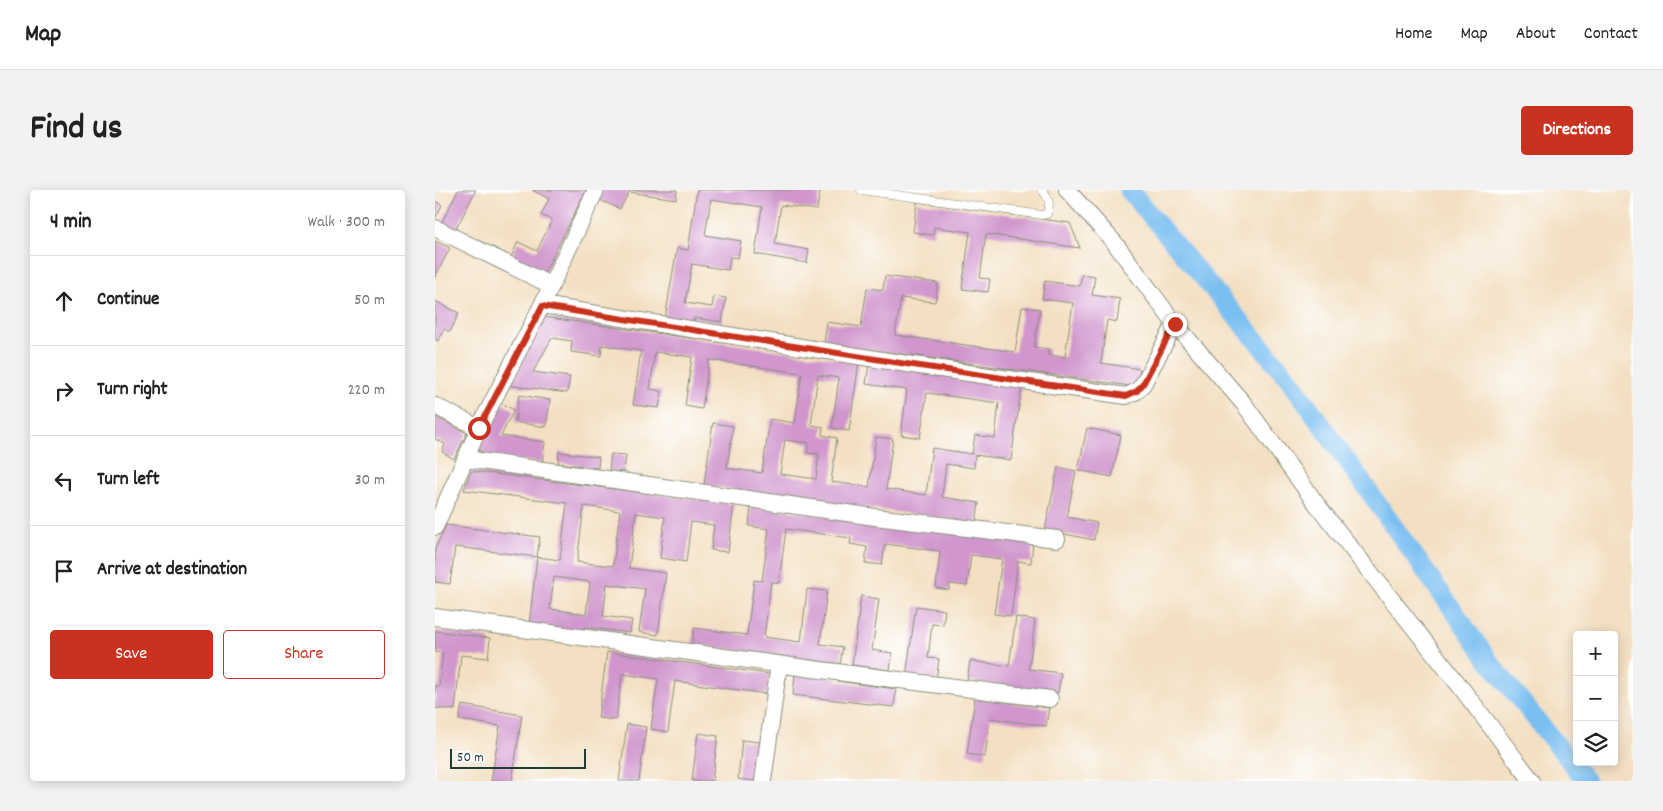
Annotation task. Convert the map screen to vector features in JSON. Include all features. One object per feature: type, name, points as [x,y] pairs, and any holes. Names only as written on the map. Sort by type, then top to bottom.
[{"type":"street","points":[[435,527],[479,428],[542,306],[550,285],[596,190]]},
{"type":"street","points":[[1067,190],[1114,242],[1175,324],[1244,404],[1318,506],[1532,781]]},
{"type":"street","points":[[435,228],[550,285]]},
{"type":"street","points":[[542,306],[1126,396],[1137,391],[1143,384],[1175,324]]},
{"type":"street","points":[[435,406],[479,428]]},
{"type":"street","points":[[466,459],[875,517],[1057,539]]},
{"type":"street","points":[[435,617],[1050,699]]},
{"type":"street","points":[[763,781],[779,664]]},
{"type":"lane","points":[[861,190],[1042,215],[1047,214],[1049,203],[1047,196],[1042,190]]},
{"type":"building","points":[[458,190],[476,190],[455,231],[441,224]]},
{"type":"building","points":[[532,190],[586,190],[543,276],[510,259],[518,242],[537,251],[552,220],[541,215],[549,199]]},
{"type":"building","points":[[603,190],[677,190],[676,199],[629,192],[620,209],[598,199]]},
{"type":"building","points":[[697,190],[820,190],[817,210],[781,205],[775,244],[809,250],[807,263],[755,254],[762,207],[711,199],[705,235],[741,241],[738,258],[730,257],[728,270],[692,264],[685,303],[712,307],[714,296],[726,298],[722,322],[694,318],[694,322],[665,318],[677,248],[688,250]]},
{"type":"building","points":[[435,201],[442,205],[435,219]]},
{"type":"building","points":[[917,202],[1070,223],[1080,248],[986,234],[980,278],[990,279],[988,292],[962,289],[970,232],[934,227],[933,235],[913,232]]},
{"type":"building","points":[[435,241],[450,248],[435,277]]},
{"type":"building","points":[[1082,274],[1095,276],[1092,295],[1120,299],[1117,322],[1107,320],[1101,363],[1140,369],[1138,387],[824,343],[827,322],[861,327],[867,288],[883,290],[885,276],[938,283],[935,302],[901,298],[895,335],[1015,352],[1022,307],[1040,309],[1034,347],[1048,349],[1048,355],[1065,357],[1073,303],[1042,299],[1045,281],[1080,286]]},
{"type":"building","points":[[435,301],[459,313],[450,332],[444,329],[438,341],[435,339]]},
{"type":"building","points":[[543,317],[859,362],[849,431],[832,428],[839,378],[818,375],[811,425],[823,427],[822,435],[837,438],[831,482],[869,487],[876,437],[893,439],[886,489],[926,495],[932,448],[972,454],[975,435],[995,438],[999,403],[927,393],[920,438],[901,435],[907,390],[866,384],[869,364],[1022,386],[1011,460],[975,455],[974,468],[946,464],[942,497],[979,503],[976,523],[704,485],[713,423],[733,426],[727,468],[762,473],[770,419],[795,423],[802,373],[709,360],[702,409],[685,406],[692,357],[655,352],[650,389],[662,391],[659,408],[633,405],[641,351],[602,345],[601,356],[571,352],[572,341],[552,338],[533,372],[570,377],[567,393],[507,385]],"holes":[[[785,440],[809,443],[807,453],[819,454],[816,479],[780,474]]]},
{"type":"building","points":[[519,395],[550,400],[546,427],[515,422]]},
{"type":"building","points":[[497,401],[514,410],[501,436],[545,442],[542,463],[491,456],[474,448]]},
{"type":"building","points":[[435,417],[467,433],[454,459],[442,452],[445,444],[435,439]]},
{"type":"building","points":[[1087,428],[1121,435],[1112,477],[1078,470]]},
{"type":"building","points":[[559,452],[599,457],[598,468],[558,463]]},
{"type":"building","points":[[611,454],[626,455],[624,472],[609,471]]},
{"type":"building","points":[[1058,467],[1076,471],[1067,517],[1097,523],[1094,540],[1045,530]]},
{"type":"building","points":[[471,471],[734,504],[728,552],[711,550],[714,525],[691,522],[686,562],[660,558],[665,517],[636,513],[629,568],[666,573],[658,635],[639,632],[645,589],[607,584],[603,616],[632,620],[630,633],[584,627],[584,632],[529,625],[537,557],[560,560],[567,503],[464,490]],"holes":[[[584,506],[620,511],[613,566],[577,562]],[[554,577],[590,582],[586,614],[550,609]]]},
{"type":"building","points":[[751,506],[1033,543],[1031,563],[1018,561],[1011,616],[994,614],[1002,559],[971,555],[967,586],[950,584],[949,590],[936,588],[940,551],[885,544],[882,565],[865,563],[867,547],[850,544],[851,538],[786,529],[779,583],[771,582],[764,637],[801,642],[807,589],[827,591],[820,644],[843,647],[840,664],[692,644],[694,628],[747,635],[754,580],[762,581],[769,529],[749,526]]},
{"type":"building","points":[[446,525],[540,537],[537,557],[455,547],[450,584],[435,582],[435,549]]},
{"type":"building","points":[[861,596],[879,599],[872,650],[892,653],[890,670],[852,665]]},
{"type":"building","points":[[916,606],[945,610],[943,625],[932,624],[928,658],[939,659],[936,680],[906,676]]},
{"type":"building","points":[[1016,617],[1035,620],[1029,669],[1061,673],[1058,693],[967,681],[970,661],[1009,666]]},
{"type":"building","points":[[435,631],[490,638],[488,658],[461,655],[455,710],[435,708],[435,686],[439,687],[443,653],[435,652]]},
{"type":"building","points":[[607,652],[770,674],[767,694],[675,681],[668,732],[651,729],[658,679],[622,674],[616,720],[598,718]]},
{"type":"building","points":[[795,673],[838,678],[837,681],[896,689],[894,707],[793,695]]},
{"type":"building","points":[[975,698],[1049,708],[1046,726],[990,718],[985,757],[967,754]]},
{"type":"building","points":[[462,705],[522,715],[512,781],[491,781],[500,726],[459,720]]},
{"type":"building","points":[[627,724],[646,727],[639,781],[619,781]]},
{"type":"building","points":[[698,733],[718,736],[712,781],[692,781]]},
{"type":"building","points":[[742,740],[760,742],[756,781],[738,779]]},
{"type":"waterway","points":[[1129,190],[1289,379],[1492,665],[1586,781]]},
{"type":"route","points":[[479,428],[542,306],[913,365],[1126,396],[1137,391],[1143,384],[1175,324]]}]
